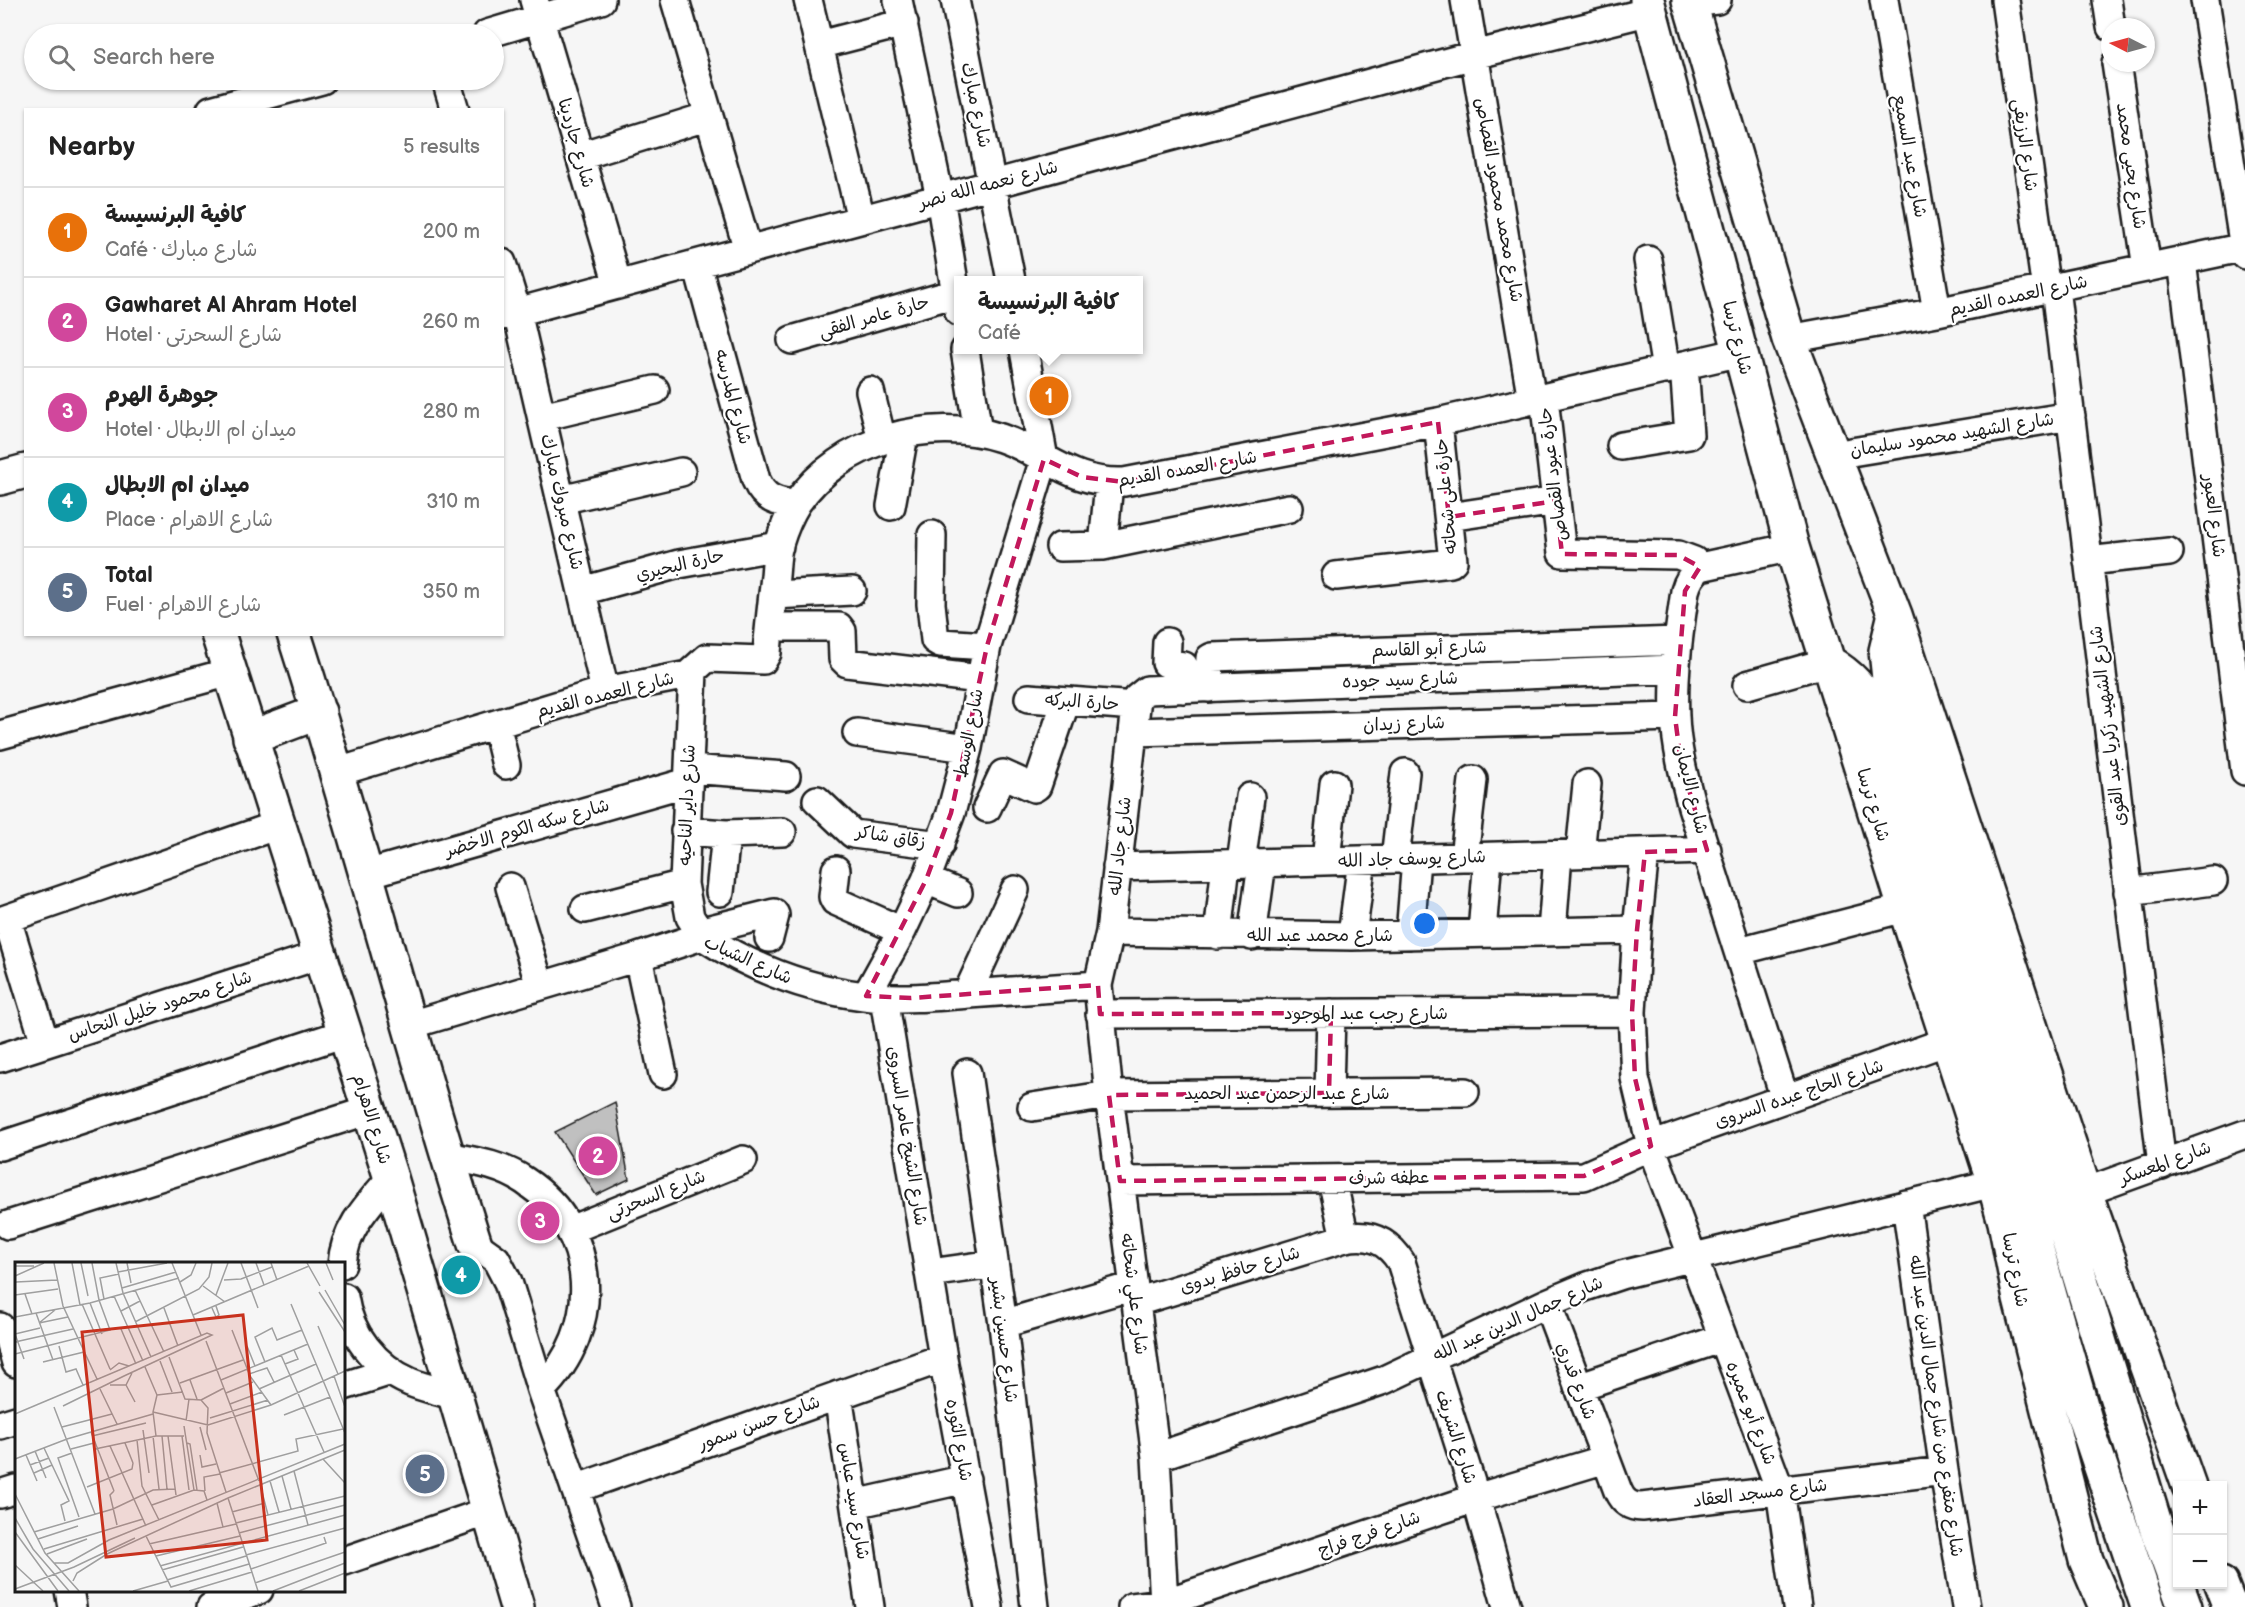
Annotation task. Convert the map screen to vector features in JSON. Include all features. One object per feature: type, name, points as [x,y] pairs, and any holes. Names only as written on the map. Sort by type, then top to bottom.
[{"type":"main road","points":[[1699,1],[1789,339],[1895,615],[2085,1192],[2188,1481]]},
{"type":"main road","name":"شارع ترسا","points":[[1649,6],[1792,547],[1947,1041],[1994,1183],[2005,1222],[2020,1299],[2086,1560],[2106,1607]]},
{"type":"main road","points":[[0,478],[24,472]]},
{"type":"main road","points":[[1895,615],[1886,651],[1890,688],[2000,1066],[2086,1423],[2148,1607]]},
{"type":"main road","name":"شارع الاهرام","points":[[219,636],[391,1178],[517,1607]]},
{"type":"main road","points":[[295,636],[338,772],[447,1156],[476,1244]]},
{"type":"main road","points":[[1828,662],[1859,685],[1876,713],[2000,1066],[2184,1607]]},
{"type":"main road","points":[[250,738],[319,712]]},
{"type":"main road","points":[[2223,1589],[2230,1607]]},
{"type":"street","points":[[675,0],[748,250]]},
{"type":"street","points":[[808,0],[861,219]]},
{"type":"street","name":"شارع مبارك","points":[[955,0],[1010,276]]},
{"type":"street","name":"شارع محمد محمود القصاص","points":[[1465,0],[1538,399]]},
{"type":"street","name":"شارع عبد السميع","points":[[1884,0],[1937,312]]},
{"type":"street","name":"شارع الرزيقى","points":[[2005,0],[2050,289]]},
{"type":"street","points":[[2107,0],[2109,18]]},
{"type":"street","points":[[2205,0],[2245,250]]},
{"type":"street","points":[[504,26],[537,10],[590,2]]},
{"type":"street","name":"شارع نعمه الله نصر","points":[[510,314],[1649,6]]},
{"type":"street","name":"شارع جاردينا","points":[[537,10],[618,285]]},
{"type":"street","points":[[819,45],[901,12],[940,198],[954,280]]},
{"type":"street","name":"شارع يحيى محمد","points":[[2117,72],[2147,268]]},
{"type":"street","points":[[218,108],[285,90]]},
{"type":"street","points":[[449,90],[454,108]]},
{"type":"street","points":[[580,156],[709,116]]},
{"type":"street","name":"شارع العمده القديم","points":[[1789,339],[1937,312],[2245,250]]},
{"type":"street","points":[[1621,446],[1689,435],[1648,260]]},
{"type":"street","name":"شارع العبور","points":[[2182,261],[2245,771]]},
{"type":"street","name":"شارع المدرسه","points":[[697,264],[756,480],[767,497],[776,502],[796,504]]},
{"type":"street","name":"شارع مبروك مبارك","points":[[504,276],[510,314],[542,417],[605,691]]},
{"type":"street","name":"شارع الشهيد زكريا عبد القوى","points":[[2050,289],[2071,416],[2162,1164]]},
{"type":"street","name":"حارة عامر الفقى","points":[[792,340],[954,304]]},
{"type":"street","name":"شارع العمده القديم","points":[[338,772],[605,691],[685,676],[707,658],[763,660],[767,653],[779,546],[796,504],[813,483],[834,464],[857,450],[893,437],[941,429],[978,432],[1001,438],[1082,477],[1109,483],[1174,473],[1438,422],[1741,352]]},
{"type":"street","points":[[966,354],[978,432]]},
{"type":"street","points":[[1025,354],[1044,459]]},
{"type":"street","points":[[542,417],[654,390]]},
{"type":"street","points":[[870,392],[893,437],[891,506]]},
{"type":"street","name":"حارة عبود القصاص","points":[[1538,399],[1556,501],[1562,552],[1564,554],[1678,555],[1694,561],[1700,567]]},
{"type":"street","name":"شارع الشهيد محمود سليمان","points":[[1833,455],[2071,416]]},
{"type":"street","name":"حارة على شحاته","points":[[1336,576],[1452,563],[1454,559],[1438,422]]},
{"type":"street","name":"شارع الوسط","points":[[875,997],[940,845],[968,748],[987,646],[1044,459]]},
{"type":"street","points":[[561,501],[681,472]]},
{"type":"street","points":[[1103,546],[1109,483]]},
{"type":"street","points":[[1449,517],[1556,501]]},
{"type":"street","points":[[1060,547],[1103,546],[1289,508]]},
{"type":"street","points":[[932,535],[930,570],[935,640],[940,643],[987,646]]},
{"type":"street","name":"حارة البحيري","points":[[582,591],[679,564],[779,546]]},
{"type":"street","points":[[1700,567],[1792,547]]},
{"type":"street","points":[[2088,561],[2169,552]]},
{"type":"street","name":"شارع الايمان","points":[[1700,567],[1687,581],[1675,669],[1675,717],[1681,763],[1692,807],[1785,1099]]},
{"type":"street","points":[[773,595],[852,591]]},
{"type":"street","points":[[770,627],[839,627],[842,631],[843,660],[847,663],[980,679]]},
{"type":"street","name":"شارع أبو القاسم","points":[[1196,688],[1212,657],[1678,641]]},
{"type":"street","points":[[1167,642],[1166,663],[1184,666],[1196,688]]},
{"type":"street","points":[[1747,685],[1828,662]]},
{"type":"street","name":"شارع سيد جوده","points":[[1134,719],[1137,698],[1143,692],[1675,669]]},
{"type":"street","name":"شارع داير الناحيه","points":[[693,671],[684,884],[690,917],[700,934]]},
{"type":"street","points":[[0,735],[230,672]]},
{"type":"street","name":"حارة البركه","points":[[1029,698],[1066,701],[1134,719]]},
{"type":"street","points":[[987,808],[1003,774],[1034,788],[1037,786],[1066,701]]},
{"type":"street","name":"شارع زيدان","points":[[1134,719],[1675,717]]},
{"type":"street","name":"شارع جاد الله","points":[[1098,985],[1110,932],[1134,719]]},
{"type":"street","points":[[496,724],[506,765]]},
{"type":"street","points":[[857,733],[968,748]]},
{"type":"street","points":[[1405,773],[1410,935]]},
{"type":"street","points":[[688,776],[786,776]]},
{"type":"street","name":"شارع سكه الكوم الاخضر","points":[[367,874],[688,776]]},
{"type":"street","points":[[1473,780],[1482,933]]},
{"type":"street","points":[[1326,861],[1334,784]]},
{"type":"street","points":[[1552,931],[1587,784]]},
{"type":"street","points":[[1250,796],[1243,863],[1252,936]]},
{"type":"street","name":"زقاق شاكر","points":[[817,800],[853,834],[940,845]]},
{"type":"street","points":[[45,1043],[3,920],[278,825]]},
{"type":"street","points":[[685,831],[726,834],[782,832]]},
{"type":"street","points":[[720,892],[726,834]]},
{"type":"street","name":"شارع يوسف جاد الله","points":[[1117,867],[1707,850]]},
{"type":"street","name":"شارع أبو عميره","points":[[1645,852],[1632,1012],[1635,1078],[1651,1146],[1695,1258],[1780,1490],[1797,1607]]},
{"type":"street","points":[[1352,936],[1362,860]]},
{"type":"street","points":[[1218,935],[1243,863]]},
{"type":"street","points":[[836,870],[833,897],[835,901],[902,931]]},
{"type":"street","points":[[926,880],[957,893]]},
{"type":"street","points":[[2128,892],[2213,881]]},
{"type":"street","points":[[585,909],[684,884]]},
{"type":"street","points":[[510,887],[540,986]]},
{"type":"street","points":[[967,994],[1015,890]]},
{"type":"street","points":[[1739,951],[1905,908]]},
{"type":"street","points":[[700,934],[774,913],[776,915],[769,938]]},
{"type":"street","name":"شارع محمد عبد الله","points":[[1110,932],[1352,936],[1637,930]]},
{"type":"street","name":"شارع الشباب","points":[[410,1025],[638,957],[700,934],[745,962],[776,975],[816,988],[875,997],[967,994],[1098,985]]},
{"type":"street","name":"شارع محمود خليل النحاس","points":[[0,1058],[320,955]]},
{"type":"street","points":[[638,957],[663,1074]]},
{"type":"street","name":"شارع علي شحاته","points":[[1098,985],[1109,1095],[1156,1457],[1164,1603]]},
{"type":"street","name":"شارع الشيخ عامر السروى","points":[[875,997],[930,1273]]},
{"type":"street","name":"شارع رجب عبد الموجود","points":[[1100,1014],[1632,1012]]},
{"type":"street","points":[[1329,1093],[1331,1013]]},
{"type":"street","points":[[0,1146],[345,1033]]},
{"type":"street","name":"شارع الحاج عبده السروى","points":[[1651,1146],[1947,1041]]},
{"type":"street","name":"شارع حسين بشير","points":[[967,1073],[1003,1324],[1035,1607]]},
{"type":"street","name":"شارع عبد الرحمن عبد الحميد","points":[[1032,1107],[1109,1095],[1465,1092]]},
{"type":"street","points":[[8,1225],[369,1110]]},
{"type":"street","name":"شارع المعسكر","points":[[2085,1192],[2245,1134]]},
{"type":"street","name":"عطفه شرف","points":[[1120,1180],[1584,1176],[1651,1146]]},
{"type":"street","points":[[447,1156],[482,1163],[524,1180],[558,1211],[570,1230],[580,1254],[585,1280],[585,1307],[579,1333],[568,1357],[541,1390]]},
{"type":"street","name":"شارع السحرتى","points":[[570,1230],[743,1160]]},
{"type":"street","points":[[342,1262],[351,1230],[364,1208],[391,1178]]},
{"type":"street","points":[[1332,1179],[1345,1238]]},
{"type":"street","name":"شارع جمال الدين عبد الله","points":[[1156,1457],[1358,1390],[1546,1304],[1621,1275],[1994,1183]]},
{"type":"street","name":"شارع متفرع من شارع جمال الدين عبد الله","points":[[1906,1204],[1966,1607]]},
{"type":"street","name":"شارع الشريف","points":[[1345,1238],[1372,1237],[1384,1242],[1401,1262],[1476,1498],[1507,1607]]},
{"type":"street","name":"شارع حافظ بدوى","points":[[1003,1324],[1135,1294],[1345,1238]]},
{"type":"street","points":[[476,1244],[496,1259],[503,1270],[541,1390],[616,1607]]},
{"type":"street","points":[[930,1273],[994,1264]]},
{"type":"street","name":"شارع الثوره","points":[[930,1273],[943,1358],[989,1607]]},
{"type":"street","name":"شارع قدري","points":[[1546,1304],[1606,1460]]},
{"type":"street","points":[[345,1308],[355,1332],[371,1354],[391,1371],[409,1382],[455,1396]]},
{"type":"street","points":[[4,1331],[15,1359]]},
{"type":"street","points":[[1578,1387],[1723,1338]]},
{"type":"street","name":"شارع حسن سمور","points":[[575,1489],[943,1358]]},
{"type":"street","points":[[345,1386],[391,1371]]},
{"type":"street","name":"شارع سيد عباس","points":[[838,1395],[870,1607]]},
{"type":"street","points":[[0,1425],[15,1420]]},
{"type":"street","name":"شارع مسجد العقاد","points":[[1606,1460],[1621,1498],[1634,1507],[1944,1471]]},
{"type":"street","name":"شارع فرج فراج","points":[[1132,1607],[1164,1603],[1476,1498],[1606,1460]]},
{"type":"street","points":[[855,1504],[966,1479]]},
{"type":"street","points":[[0,1494],[15,1489]]},
{"type":"street","points":[[345,1561],[489,1511]]},
{"type":"street","points":[[69,1592],[72,1607]]},
{"type":"street","points":[[221,1600],[251,1592]]},
{"type":"highlighted area","points":[[1438,422],[1449,517],[1556,501],[1562,554],[1678,555],[1700,567],[1685,591],[1675,717],[1681,763],[1707,850],[1645,852],[1637,930],[1632,1012],[1635,1078],[1651,1146],[1584,1176],[1120,1181],[1109,1095],[1329,1093],[1331,1013],[1100,1014],[1098,985],[911,998],[866,996],[926,880],[951,813],[987,646],[1044,459],[1082,477],[1124,482]]},
{"type":"building","points":[[615,1102],[629,1179],[596,1195],[555,1132]]},
{"type":"place","name":"كافية البرنسيسة","points":[[1049,396]]},
{"type":"place","name":"Gawharet Al Ahram Hotel","points":[[598,1156]]},
{"type":"place","name":"جوهرة الهرم","points":[[540,1221]]},
{"type":"place","name":"ميدان ام الابطال","points":[[461,1275]]},
{"type":"place","name":"Total","points":[[425,1474]]}]
